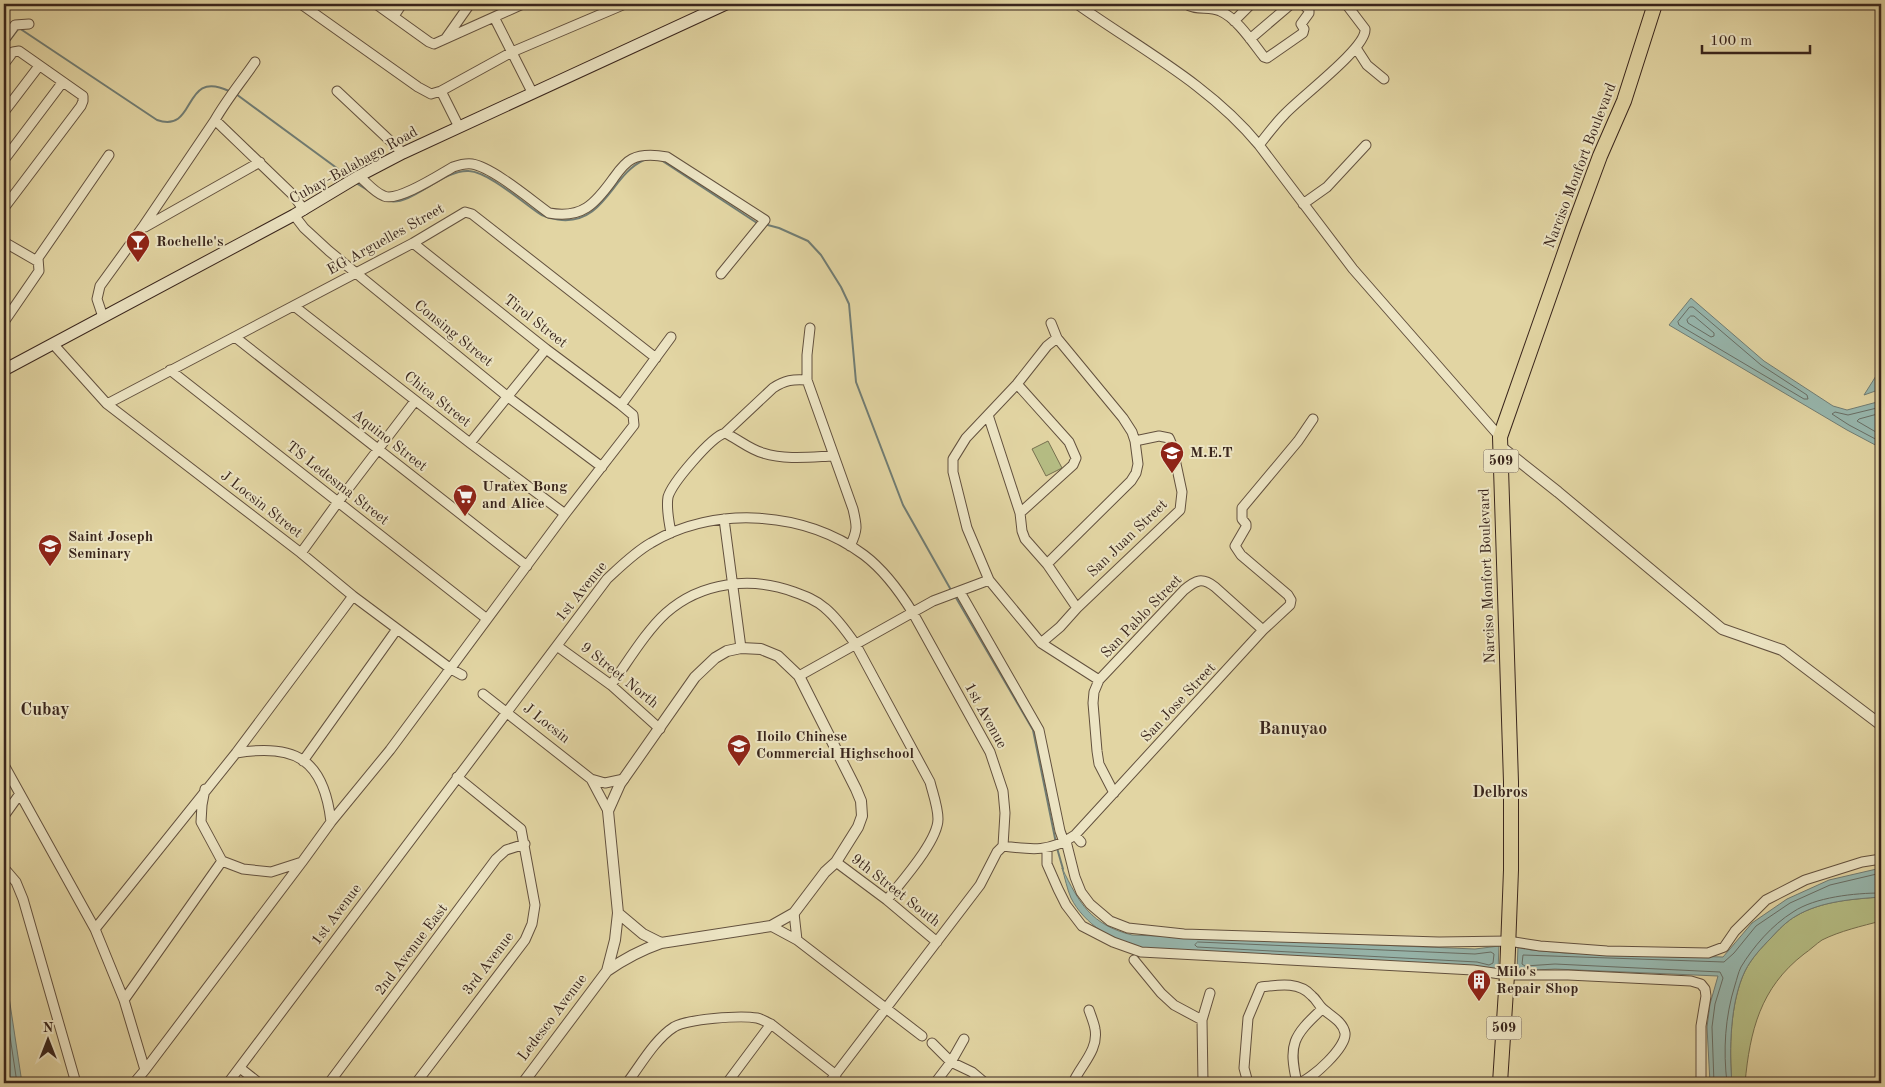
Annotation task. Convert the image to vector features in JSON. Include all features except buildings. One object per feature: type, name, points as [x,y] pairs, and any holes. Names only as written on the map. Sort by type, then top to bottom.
[{"type":"main road","name":"Cubay-Balabago Road","points":[[4,370],[299,213],[404,153],[532,92],[726,4]]},
{"type":"main road","name":"Narciso Monfort Boulevard","points":[[1500,1083],[1511,870],[1511,782],[1500,442],[1573,229],[1600,156],[1624,101],[1655,4]]},
{"type":"street","points":[[301,4],[426,92],[432,94],[442,92],[512,52],[625,4]]},
{"type":"street","points":[[376,4],[434,44],[523,4]]},
{"type":"street","points":[[394,16],[402,4]]},
{"type":"street","points":[[446,39],[470,4]]},
{"type":"street","points":[[1077,4],[1200,88],[1239,122],[1259,145],[1353,269],[1500,442],[1722,629],[1782,650],[1881,725]]},
{"type":"street","points":[[1234,21],[1251,4]]},
{"type":"street","points":[[1250,39],[1291,4]]},
{"type":"street","points":[[1190,5],[1223,7],[1264,57],[1267,58],[1303,33],[1304,29],[1301,24],[1309,10],[1303,4]]},
{"type":"street","points":[[1259,145],[1284,115],[1334,70],[1363,39],[1364,29],[1346,4]]},
{"type":"street","points":[[494,17],[532,92]]},
{"type":"street","points":[[4,40],[16,25],[29,24]]},
{"type":"street","points":[[1356,48],[1366,65],[1384,79]]},
{"type":"street","points":[[4,64],[13,52],[16,51],[82,96],[83,101],[4,208]]},
{"type":"street","points":[[103,316],[97,299],[97,292],[102,283],[142,228],[215,120],[227,98],[255,62]]},
{"type":"street","points":[[4,112],[39,66]]},
{"type":"street","points":[[4,160],[62,83]]},
{"type":"street","points":[[337,91],[404,153]]},
{"type":"street","points":[[442,92],[459,127]]},
{"type":"street","name":"Consing Street","points":[[215,120],[293,195],[304,228],[508,397],[602,467]]},
{"type":"street","points":[[1303,204],[1327,187],[1366,146]]},
{"type":"street","points":[[4,322],[40,268],[38,261],[42,253],[109,155]]},
{"type":"street","points":[[352,181],[383,196],[395,197],[460,164],[473,164],[487,169],[549,213],[561,215],[577,212],[592,205],[598,200],[618,171],[631,160],[658,156],[673,160],[765,220],[721,274]]},
{"type":"street","points":[[142,228],[260,162]]},
{"type":"street","name":"EG Arguelles Street","points":[[107,404],[413,243],[465,212],[469,212],[656,358]]},
{"type":"street","points":[[4,242],[38,261]]},
{"type":"street","name":"Tirol Street","points":[[413,243],[546,349],[633,415],[634,425],[602,467]]},
{"type":"street","name":"Chica Street","points":[[294,306],[415,401],[565,514]]},
{"type":"street","points":[[1047,564],[1131,481],[1136,473],[1138,464],[1135,441],[1123,418],[1057,338],[1051,323]]},
{"type":"street","points":[[810,328],[807,380],[833,456],[851,500],[857,526],[850,546]]},
{"type":"street","name":"Aquino Street","points":[[235,337],[527,566]]},
{"type":"street","points":[[621,405],[671,337]]},
{"type":"street","points":[[1057,338],[1047,346],[1017,384],[966,438],[953,459],[953,472],[968,528],[989,580],[1041,643],[1099,680],[1094,692],[1093,703],[1097,751],[1099,764],[1114,793]]},
{"type":"street","name":"J Locsin Street","points":[[54,345],[107,404],[301,553],[353,596],[451,669],[462,675]]},
{"type":"street","points":[[470,443],[546,349]]},
{"type":"street","name":"TS Ledesma Street","points":[[170,370],[487,619]]},
{"type":"street","points":[[670,533],[668,503],[672,488],[711,441],[718,435],[725,433],[772,388],[781,382],[793,379],[807,380]]},
{"type":"street","points":[[1017,384],[1069,442],[1076,458],[1073,465],[1020,513]]},
{"type":"street","points":[[301,553],[415,401]]},
{"type":"street","points":[[988,415],[1020,513],[1025,539],[1047,564],[1077,608]]},
{"type":"street","name":"San Jose Street","points":[[1057,845],[1075,835],[1263,630],[1290,605],[1291,600],[1288,595],[1236,550],[1236,542],[1246,527],[1241,513],[1242,508],[1298,441],[1313,419]]},
{"type":"street","points":[[725,433],[742,444],[764,454],[799,458],[833,456]]},
{"type":"street","name":"San Juan Street","points":[[1041,643],[1060,627],[1077,608],[1180,510],[1182,492],[1168,438],[1159,436],[1135,441]]},
{"type":"street","points":[[134,1083],[331,822],[390,750],[602,467]]},
{"type":"street","points":[[724,519],[741,648]]},
{"type":"street","name":"1st Avenue","points":[[228,1083],[607,579],[651,543],[670,533],[702,523],[724,519],[780,520],[816,530],[850,546],[877,567],[901,594],[913,613],[990,752],[1003,791],[1006,813],[1004,846]]},
{"type":"street","points":[[799,676],[947,595],[989,580]]},
{"type":"street","name":"San Pablo Street","points":[[1099,680],[1184,590],[1198,581],[1207,581],[1263,630]]},
{"type":"street","points":[[611,685],[659,620],[667,612],[692,596],[732,584],[754,583],[773,585],[808,597],[823,606],[842,625],[856,645],[930,782],[936,803],[938,821],[934,837],[887,900]]},
{"type":"street","points":[[959,592],[1038,730],[1057,845],[1047,864],[1066,905],[1082,926],[1113,942],[1141,952],[1473,970],[1507,975],[1554,975],[1691,981],[1701,984],[1705,989],[1706,996],[1701,1026],[1701,1083]]},
{"type":"street","points":[[95,929],[236,752],[353,596]]},
{"type":"street","points":[[304,761],[397,629]]},
{"type":"street","name":"9 Street North","points":[[557,646],[611,685],[660,729],[624,779]]},
{"type":"street","points":[[607,971],[622,960],[661,943],[771,926],[794,913],[825,872],[836,862],[858,827],[862,816],[861,801],[799,676],[778,656],[761,649],[741,648],[727,651],[715,658],[695,677],[660,729]]},
{"type":"street","name":"J Locsin","points":[[483,694],[591,779],[608,811]]},
{"type":"street","points":[[236,752],[251,750],[279,751],[290,753],[304,761],[323,784],[328,800],[331,822]]},
{"type":"street","points":[[4,765],[95,929],[124,1000],[145,1070]]},
{"type":"street","name":"3rd Avenue","points":[[416,1083],[525,940],[532,924],[535,905],[521,829],[457,776]]},
{"type":"street","points":[[591,779],[606,783],[624,779]]},
{"type":"street","points":[[607,971],[615,940],[618,913],[608,811],[624,779]]},
{"type":"street","points":[[206,789],[202,805],[201,822],[222,860],[243,869],[271,872],[302,862]]},
{"type":"street","points":[[4,816],[20,795]]},
{"type":"street","points":[[1075,835],[1081,842]]},
{"type":"street","name":"2nd Avenue East","points":[[329,1083],[496,860],[506,850],[525,844]]},
{"type":"street","points":[[829,1083],[938,942],[980,885],[997,852],[1004,846],[1028,849],[1067,845],[1070,861],[1081,892],[1090,904],[1110,921],[1128,928],[1193,934],[1439,942],[1508,941],[1540,946],[1607,951],[1708,953],[1724,947],[1735,931],[1766,900],[1805,880],[1862,862],[1881,859]]},
{"type":"street","points":[[124,1000],[222,860]]},
{"type":"street","name":"9th Street South","points":[[836,862],[887,900],[938,942]]},
{"type":"street","points":[[4,868],[16,882],[23,899],[76,1083]]},
{"type":"street","points":[[618,913],[643,934],[661,943]]},
{"type":"street","points":[[794,913],[797,940]]},
{"type":"street","points":[[771,926],[797,940],[922,1036]]},
{"type":"street","points":[[1134,960],[1161,993],[1174,1005],[1202,1020]]},
{"type":"street","name":"Ledesco Avenue","points":[[523,1083],[607,971]]},
{"type":"street","points":[[1248,1083],[1244,1068],[1248,1018],[1260,987],[1298,986],[1311,994],[1322,1009],[1333,1016],[1346,1035],[1342,1044],[1313,1076],[1298,1083],[1292,1062],[1293,1047],[1304,1027],[1322,1009]]},
{"type":"street","points":[[1203,1083],[1202,1020],[1210,993]]},
{"type":"street","points":[[1073,1083],[1078,1071],[1093,1048],[1096,1031],[1089,1010]]},
{"type":"street","points":[[627,1083],[656,1044],[674,1027],[739,1016],[759,1018],[771,1024],[836,1075]]},
{"type":"street","points":[[727,1083],[771,1024]]},
{"type":"street","points":[[935,1083],[951,1062],[964,1039]]},
{"type":"street","points":[[932,1042],[951,1062],[972,1072],[985,1083]]},
{"type":"street","points":[[240,1068],[259,1083]]},
{"type":"green space","points":[[1048,441],[1062,468],[1046,476],[1032,449]]},
{"type":"green space","points":[[1881,897],[1881,921],[1844,931],[1822,940],[1789,967],[1777,981],[1767,996],[1754,1028],[1745,1083],[1732,1083],[1731,1041],[1736,997],[1745,971],[1756,954],[1786,923],[1806,911],[1826,904]]},
{"type":"water","points":[[1691,298],[1764,361],[1833,406],[1847,410],[1881,401],[1881,448],[1669,325]]},
{"type":"water","points":[[1881,368],[1881,389],[1864,395]]},
{"type":"water","points":[[1062,868],[1074,892],[1096,919],[1118,931],[1132,935],[1475,949],[1499,946],[1498,970],[1142,950],[1111,937],[1084,916],[1071,898]]},
{"type":"water","points":[[1881,868],[1881,897],[1827,904],[1806,911],[1783,926],[1750,962],[1736,997],[1731,1041],[1732,1083],[1710,1083],[1707,1027],[1710,1004],[1718,976],[1555,969],[1517,971],[1518,947],[1565,953],[1723,957],[1752,923],[1787,899],[1829,880]]},
{"type":"water","points":[[4,980],[9,997],[22,1083],[4,1083]]},
{"type":"waterway","points":[[4,48],[19,28],[157,120],[170,122],[179,118],[196,94],[203,88],[214,86],[229,91]]},
{"type":"waterway","points":[[236,94],[349,177]]},
{"type":"waterway","points":[[389,201],[408,198],[449,176],[469,171],[485,176],[495,182],[543,216],[562,220],[577,219],[588,214],[598,206],[624,176],[644,160]]},
{"type":"waterway","points":[[661,160],[757,223]]},
{"type":"waterway","points":[[356,183],[382,199]]},
{"type":"waterway","points":[[764,224],[779,228],[808,241],[821,255],[841,287],[849,304],[856,382],[903,505],[951,590]]},
{"type":"waterway","points":[[955,596],[1033,730],[1056,843]]},
{"type":"waterway","points":[[1057,848],[1063,869]]},
{"type":"place","name":"Rochelle's","points":[[138,263]]},
{"type":"place","name":"M.E.T","points":[[1172,474]]},
{"type":"place","name":"Uratex Bong and Alice","points":[[465,517]]},
{"type":"place","name":"Saint Joseph Seminary","points":[[50,567]]},
{"type":"place","name":"Iloilo Chinese Commercial Highschool","points":[[739,767]]},
{"type":"place","name":"Milo's Repair Shop","points":[[1479,1002]]},
{"type":"district","name":"Cubay","points":[[45,710]]},
{"type":"district","name":"Banuyao","points":[[1293,729]]},
{"type":"district","name":"Delbros","points":[[1500,793]]}]
